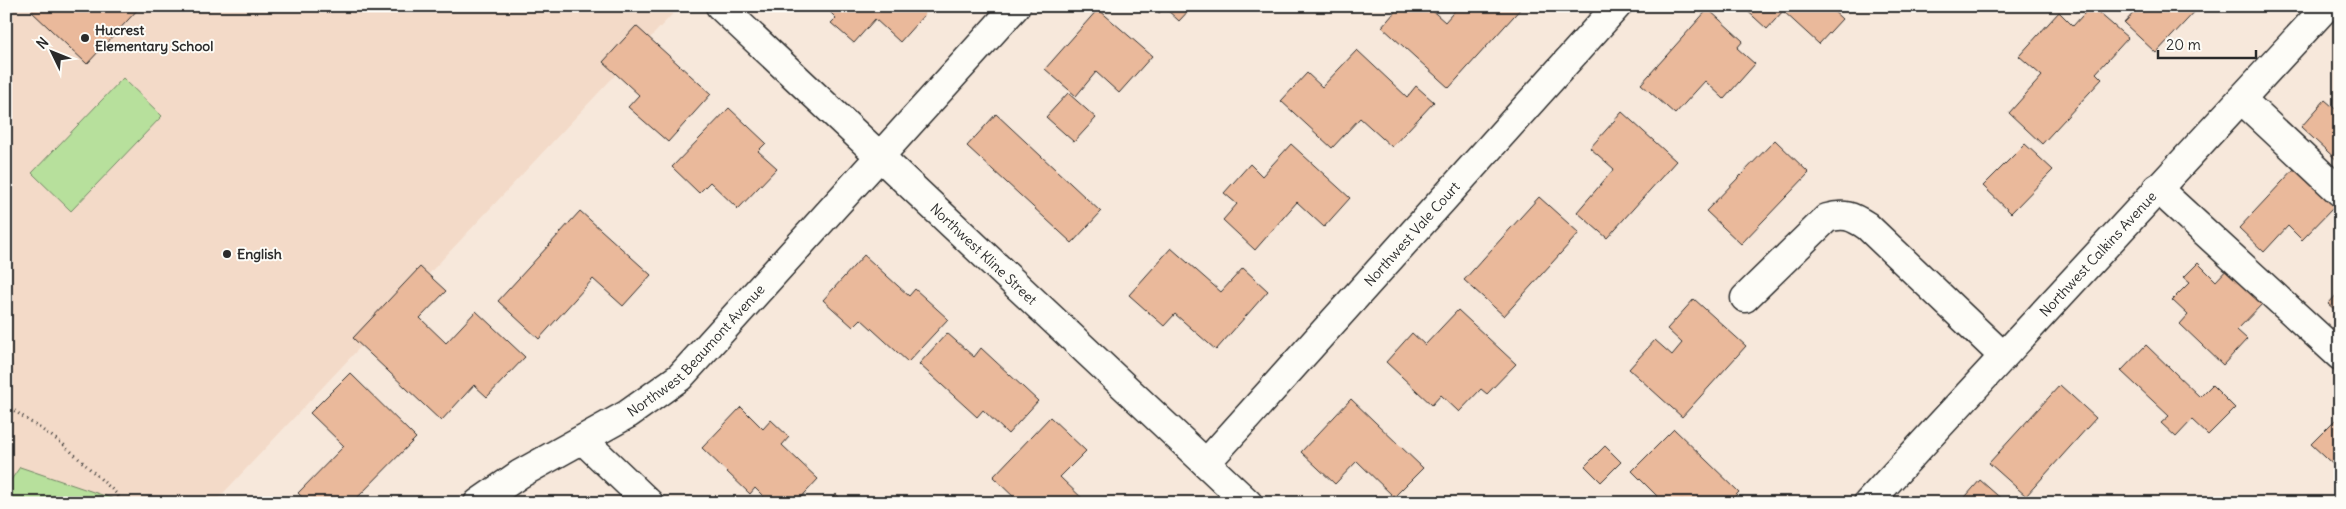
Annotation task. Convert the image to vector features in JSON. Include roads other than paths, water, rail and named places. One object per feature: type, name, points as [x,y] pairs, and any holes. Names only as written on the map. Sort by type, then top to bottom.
[{"type":"street","name":"Northwest Kline Street","points":[[720,6],[1248,503]]},
{"type":"street","name":"Northwest Beaumont Avenue","points":[[478,503],[520,474],[628,414],[680,377],[1016,6]]},
{"type":"street","name":"Northwest Vale Court","points":[[1206,463],[1618,6]]},
{"type":"street","name":"Northwest Calkins Avenue","points":[[1868,503],[2157,188],[2242,99],[2321,8]]},
{"type":"street","points":[[2242,99],[2340,192]]},
{"type":"street","points":[[2157,188],[2340,356]]},
{"type":"street","points":[[1745,298],[1827,218],[1840,214],[1853,216],[1867,226],[2002,356]]},
{"type":"street","points":[[583,440],[649,503]]},
{"type":"place","name":"Hucrest Elementary School","points":[[85,38]]},
{"type":"place","name":"English","points":[[227,254]]}]
